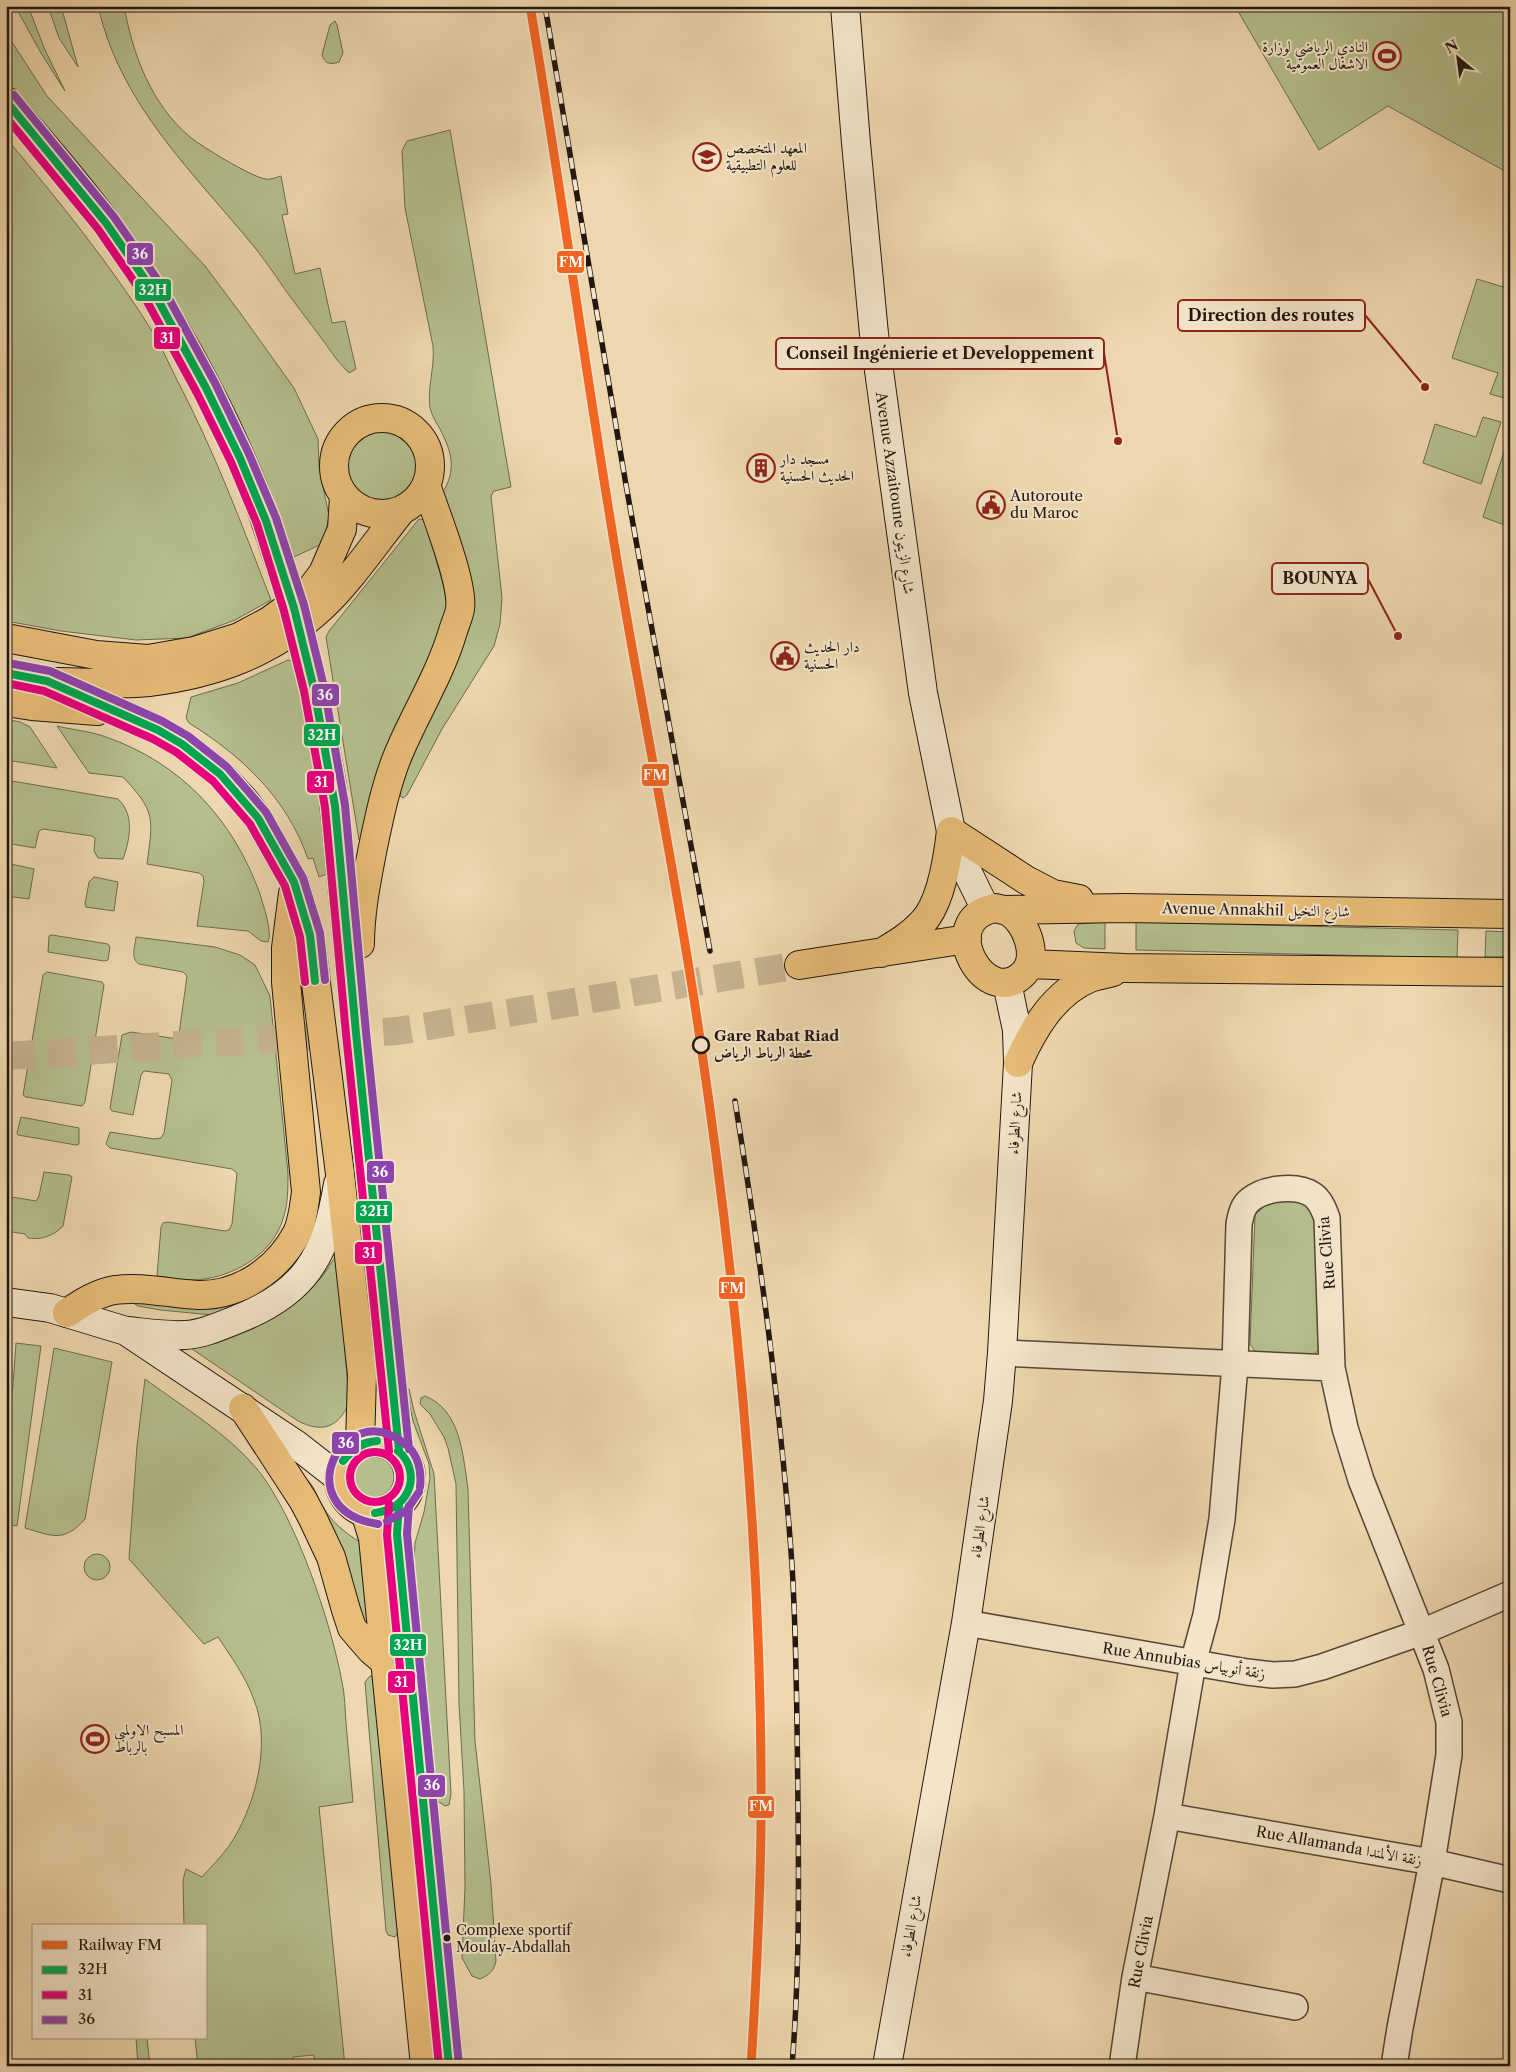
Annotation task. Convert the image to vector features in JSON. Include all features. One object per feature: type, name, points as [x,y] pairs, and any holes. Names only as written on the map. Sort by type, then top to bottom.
[{"type":"main road","points":[[6,101],[106,223],[153,291],[206,388],[236,449],[266,521],[294,608],[314,689],[334,806],[399,1450]]},
{"type":"main road","points":[[6,673],[46,681],[148,682],[205,672],[248,658],[279,641],[323,606],[401,511],[420,496],[426,485],[430,472],[430,458],[425,444],[416,433],[405,424],[391,419],[370,420],[359,424],[349,431],[341,441],[333,464],[334,476],[344,497],[353,506],[364,512],[389,514],[401,511]]},
{"type":"main road","points":[[356,1033],[360,934],[368,874],[380,816],[399,752],[440,668],[460,608],[453,569],[426,485]]},
{"type":"main road","points":[[6,638],[96,655],[148,659],[194,651],[239,637],[269,621],[308,593],[323,574],[342,529],[344,497]]},
{"type":"main road","points":[[46,681],[158,730],[182,744],[220,774],[258,818],[294,882],[310,935],[340,1174],[362,1375],[360,1445]]},
{"type":"main road","points":[[6,702],[118,713]]},
{"type":"main road","points":[[881,953],[909,936],[924,921],[938,894],[948,858],[951,831],[1002,866],[1052,894],[1125,908]]},
{"type":"main road","points":[[67,1313],[99,1294],[115,1290],[138,1288],[199,1295],[223,1292],[243,1285],[261,1275],[276,1262],[287,1249],[297,1232],[303,1215],[306,1192],[286,982],[286,948],[294,882]]},
{"type":"main road","name":"Avenue Annakhil شارع النخيل","points":[[994,910],[1125,908],[1510,914]]},
{"type":"main road","points":[[994,910],[1011,913],[1021,926],[1031,949],[1030,964],[1021,976],[1007,982],[992,981],[980,972],[971,959],[967,939],[966,933],[972,920],[994,910]]},
{"type":"main road","points":[[799,965],[967,939]]},
{"type":"main road","points":[[1030,964],[1125,968],[1510,972]]},
{"type":"main road","points":[[1018,1063],[1029,1037],[1045,1014],[1066,994],[1090,978],[1125,968]]},
{"type":"main road","points":[[243,1408],[313,1518],[331,1557],[352,1628],[384,1661]]},
{"type":"main road","points":[[381,1442],[399,1450],[408,1463],[411,1478],[406,1497],[399,1505],[380,1514],[365,1512],[351,1505],[344,1497],[339,1478],[345,1458],[360,1445],[381,1442]]},
{"type":"main road","points":[[399,1505],[398,1544],[449,2066]]},
{"type":"main road","points":[[365,1512],[373,1538],[425,2066]]},
{"type":"street","name":"Avenue Azzaitoune شارع الزيتون","points":[[845,6],[874,334],[922,693],[951,831],[966,869],[994,910]]},
{"type":"street","name":"شارع الطرفاء","points":[[887,2066],[966,1623],[998,1401],[1018,1063],[1017,1030],[1007,982]]},
{"type":"street","points":[[6,1302],[50,1308],[126,1331],[187,1335],[214,1328],[268,1306],[302,1279],[311,1269],[319,1255],[331,1223],[340,1174]]},
{"type":"street","name":"Rue Clivia","points":[[1122,2066],[1135,1977],[1167,1816],[1193,1662],[1206,1615],[1222,1519],[1235,1365],[1238,1236],[1241,1215],[1244,1207],[1258,1195],[1267,1191],[1294,1190],[1311,1194],[1322,1207],[1327,1218],[1332,1368],[1345,1428],[1361,1480],[1436,1669],[1449,1722],[1449,1754],[1432,1862],[1394,2066]]},
{"type":"street","points":[[126,1331],[243,1408],[298,1446],[339,1478]]},
{"type":"street","points":[[1002,1353],[1332,1368]]},
{"type":"street","name":"Rue Annubias زنقة أنوبياس","points":[[966,1623],[1247,1672],[1273,1675],[1295,1674],[1322,1667],[1422,1632],[1510,1594]]},
{"type":"street","name":"Rue Allamanda زنقة الألمندا","points":[[1167,1816],[1432,1862],[1510,1880]]},
{"type":"street","points":[[1135,1977],[1295,2007]]},
{"type":"green space","points":[[15,6],[28,6],[45,50],[65,91],[41,53]]},
{"type":"green space","points":[[48,6],[61,6],[78,67],[59,38]]},
{"type":"green space","points":[[98,6],[124,6],[133,42],[146,78],[164,110],[176,124],[190,137],[222,158],[256,176],[272,179],[281,176],[288,214],[282,215],[295,274],[320,268],[332,323],[345,321],[356,369],[349,373],[337,360],[265,260],[162,136],[141,106],[123,75],[109,42]]},
{"type":"green space","name":"النادي الرياضي لوزارة الاشغال العمومية","points":[[1235,6],[1510,6],[1510,174],[1388,106],[1319,150]]},
{"type":"green space","points":[[335,21],[343,53],[339,62],[330,63],[326,62],[322,55],[330,25]]},
{"type":"green space","points":[[6,33],[47,96],[205,266],[294,388],[318,439],[319,467],[329,516],[324,543],[294,557],[239,420],[202,347],[148,264],[38,118],[6,83]]},
{"type":"green space","points":[[450,130],[511,487],[494,491],[491,496],[502,598],[500,624],[494,646],[442,729],[407,795],[403,798],[400,796],[400,791],[411,757],[452,666],[442,494],[450,477],[451,461],[447,446],[430,408],[429,393],[433,346],[405,208],[402,151],[407,141]]},
{"type":"green space","points":[[6,138],[65,210],[120,283],[154,334],[190,405],[227,488],[271,600],[235,620],[187,638],[136,640],[61,631],[6,621]]},
{"type":"green space","points":[[1477,279],[1510,289],[1510,394],[1508,399],[1490,394],[1498,373],[1452,358]]},
{"type":"green space","points":[[1483,417],[1501,422],[1481,484],[1423,463],[1435,424],[1476,437]]},
{"type":"green space","points":[[383,431],[397,434],[409,441],[416,453],[419,467],[416,481],[409,493],[397,500],[383,503],[369,500],[357,493],[350,481],[347,467],[350,453],[357,441],[369,434]]},
{"type":"green space","points":[[1510,433],[1510,527],[1483,517]]},
{"type":"green space","points":[[419,519],[424,520],[444,578],[448,609],[361,839],[359,840],[326,637]]},
{"type":"green space","points":[[288,660],[293,661],[295,665],[316,766],[327,874],[319,877],[313,858],[308,859],[288,817],[260,780],[244,764],[189,723],[186,718],[191,697],[238,683]]},
{"type":"green space","points":[[6,719],[20,722],[30,727],[57,768],[6,760]]},
{"type":"green space","points":[[57,726],[100,735],[133,748],[181,778],[201,797],[235,841],[249,867],[260,894],[267,919],[268,942],[261,941],[248,931],[197,926],[204,881],[203,876],[199,873],[147,864],[151,825],[150,816],[142,799],[123,777],[89,773]]},
{"type":"green space","points":[[6,780],[118,799],[127,812],[130,828],[123,859],[98,858],[94,851],[95,838],[92,836],[43,829],[39,831],[35,848],[6,843]]},
{"type":"green space","points":[[6,863],[34,869],[29,899],[6,896]]},
{"type":"green space","points":[[94,877],[118,882],[114,911],[86,907],[89,882]]},
{"type":"green space","points":[[1105,922],[1105,949],[1084,948],[1076,943],[1074,931],[1078,924]]},
{"type":"green space","points":[[1136,922],[1458,930],[1457,958],[1136,950]]},
{"type":"green space","points":[[1486,931],[1510,932],[1510,957],[1485,957]]},
{"type":"green space","points":[[49,936],[108,944],[110,947],[108,960],[104,961],[48,952]]},
{"type":"green space","points":[[136,937],[215,947],[240,955],[255,965],[270,996],[288,1173],[286,1208],[277,1232],[259,1255],[220,1276],[183,1280],[157,1276],[161,1227],[163,1223],[168,1222],[225,1231],[229,1230],[232,1224],[237,1173],[232,1169],[110,1148],[106,1144],[110,1132],[154,1139],[161,1138],[164,1133],[172,1080],[169,1074],[144,1071],[141,1075],[133,1115],[112,1111],[110,1108],[122,1035],[131,1032],[175,1038],[179,1034],[187,976],[183,972],[136,962],[134,948]]},
{"type":"green space","points":[[47,972],[102,982],[104,985],[85,1102],[82,1106],[23,1095],[43,975]]},
{"type":"green space","points":[[21,1117],[79,1128],[79,1144],[18,1135]]},
{"type":"green space","points":[[44,1172],[72,1177],[63,1226],[51,1235],[43,1238],[28,1238],[25,1234],[6,1231],[6,1196],[36,1201],[39,1196]]},
{"type":"green space","points":[[1304,1201],[1316,1218],[1321,1348],[1307,1360],[1259,1357],[1250,1344],[1255,1215],[1269,1202]]},
{"type":"green space","points":[[338,1253],[349,1403],[340,1418],[334,1423],[328,1426],[315,1427],[298,1421],[192,1349],[245,1330],[277,1314],[307,1292],[320,1279]]},
{"type":"green space","points":[[292,1264],[294,1266],[265,1296],[212,1315],[160,1310],[138,1306],[133,1303],[133,1300]]},
{"type":"green space","points":[[16,1343],[41,1346],[17,1526],[6,1524],[6,1481]]},
{"type":"green space","points":[[54,1348],[112,1362],[85,1519],[78,1527],[64,1535],[50,1535],[25,1528]]},
{"type":"green space","points":[[145,1379],[218,1432],[257,1469],[285,1513],[310,1570],[337,1658],[344,1692],[353,1802],[319,1807],[345,2066],[315,2066],[314,2055],[293,2057],[294,2066],[198,2066],[195,2040],[208,2040],[208,1924],[184,1924],[183,1880],[186,1869],[202,1877],[226,1850],[238,1831],[253,1795],[258,1775],[261,1756],[261,1736],[259,1717],[251,1692],[238,1667],[218,1637],[204,1644],[129,1559],[137,1446]]},
{"type":"green space","points":[[406,1389],[409,1389],[434,1474],[451,1794],[449,1805],[445,1806],[436,1800],[429,1774],[414,1563],[415,1543],[424,1512],[430,1478],[429,1464],[413,1421]]},
{"type":"green space","points":[[425,1396],[437,1403],[453,1423],[462,1449],[468,1489],[475,1741],[491,1884],[496,1961],[491,1972],[480,1979],[472,1976],[462,1958],[465,1887],[464,1791],[459,1703],[456,1484],[444,1437],[430,1414],[420,1404],[421,1398]]},
{"type":"green space","points":[[370,1457],[378,1457],[385,1460],[391,1466],[394,1477],[391,1488],[385,1494],[378,1497],[370,1497],[363,1494],[357,1488],[354,1481],[354,1473],[357,1466],[363,1460]]},
{"type":"green space","points":[[304,1477],[313,1487],[330,1518],[360,1542],[368,1623],[366,1627]]},
{"type":"green space","points":[[97,1554],[106,1558],[110,1567],[106,1576],[97,1580],[88,1576],[84,1567],[88,1558]]},
{"type":"green space","points":[[370,1676],[373,1676],[399,1930],[395,1937],[388,1935],[386,1931],[365,1682]]},
{"type":"green space","points":[[136,2040],[147,2040],[150,2066],[138,2066]]},
{"type":"tunnel","points":[[6,1056],[398,1031],[799,965]]},
{"type":"railway","points":[[545,6],[626,485],[710,951]]},
{"type":"railway","points":[[735,1101],[769,1332],[782,1448],[792,1565],[795,1626],[798,1873],[797,1969],[792,2066]]},
{"type":"rail line","name":"FM","points":[[530,6],[609,512],[692,988],[727,1240],[746,1435],[753,1533],[761,1728],[760,1886],[751,2066]]},
{"type":"transit line","name":"36","points":[[14,95],[114,217],[162,286],[215,383],[249,454],[276,518],[304,605],[324,687],[345,805],[366,1032],[409,1449]]},
{"type":"transit line","name":"32H","points":[[6,101],[106,223],[153,291],[206,388],[240,458],[266,521],[294,608],[314,689],[335,806],[356,1033],[399,1450]]},
{"type":"transit line","name":"31","points":[[6,117],[98,229],[144,296],[197,393],[231,462],[257,524],[284,611],[304,691],[325,807],[346,1034],[389,1451]]},
{"type":"transit line","name":"36","points":[[8,663],[50,671],[162,721],[188,736],[227,767],[266,812],[303,878],[320,933],[325,980]]},
{"type":"transit line","name":"32H","points":[[6,673],[47,681],[158,730],[182,744],[220,774],[258,818],[294,882],[310,935],[315,981]]},
{"type":"transit line","name":"31","points":[[6,683],[44,691],[153,739],[176,752],[213,781],[250,824],[285,886],[300,937],[305,982]]},
{"type":"transit line","name":"36","points":[[378,1524],[350,1515],[335,1499],[329,1480],[333,1460],[344,1444],[361,1433],[381,1432],[404,1443],[416,1457],[420,1475],[420,1487]]},
{"type":"transit line","name":"32H","points":[[343,1461],[357,1446],[377,1441]]},
{"type":"transit line","name":"32H","points":[[343,1461],[358,1447],[377,1441]]},
{"type":"transit line","name":"32H","points":[[398,1451],[405,1458],[409,1466],[411,1475],[410,1485]]},
{"type":"transit line","name":"31","points":[[370,1452],[380,1452],[393,1459],[400,1472],[400,1477],[400,1482],[393,1495],[380,1502],[370,1502],[361,1498],[354,1491],[350,1482],[350,1472],[354,1463],[361,1456],[370,1452]]},
{"type":"transit line","name":"32H","points":[[375,1513],[397,1505],[405,1496],[410,1485]]},
{"type":"transit line","name":"36","points":[[387,1521],[406,1511],[419,1492]]},
{"type":"transit line","name":"31","points":[[389,1504],[387,1535],[439,2066]]},
{"type":"transit line","name":"32H","points":[[399,1505],[397,1534],[449,2066]]},
{"type":"transit line","name":"36","points":[[409,1506],[407,1534],[459,2065]]},
{"type":"place","name":"النادي الرياضي لوزارة الاشغال العمومية","points":[[1387,56]]},
{"type":"place","name":"المعهد المتخصص للعلوم التطبيقية","points":[[707,157]]},
{"type":"place","name":"Direction des routes","points":[[1425,387]]},
{"type":"place","name":"Conseil Ingénierie et Developpement","points":[[1118,441]]},
{"type":"place","name":"مسجد دار الحديث الحسنية","points":[[761,468]]},
{"type":"place","name":"Autoroute du Maroc","points":[[991,505]]},
{"type":"place","name":"BOUNYA","points":[[1398,636]]},
{"type":"place","name":"دار الحديث الحسنية","points":[[785,656]]},
{"type":"place","name":"Gare Rabat Riad محطة الرباط الرياض","points":[[701,1045]]},
{"type":"place","name":"المسبح الاولمبي بالرباط","points":[[95,1739]]},
{"type":"place","name":"Complexe sportif Moulay-Abdallah","points":[[447,1938]]}]
